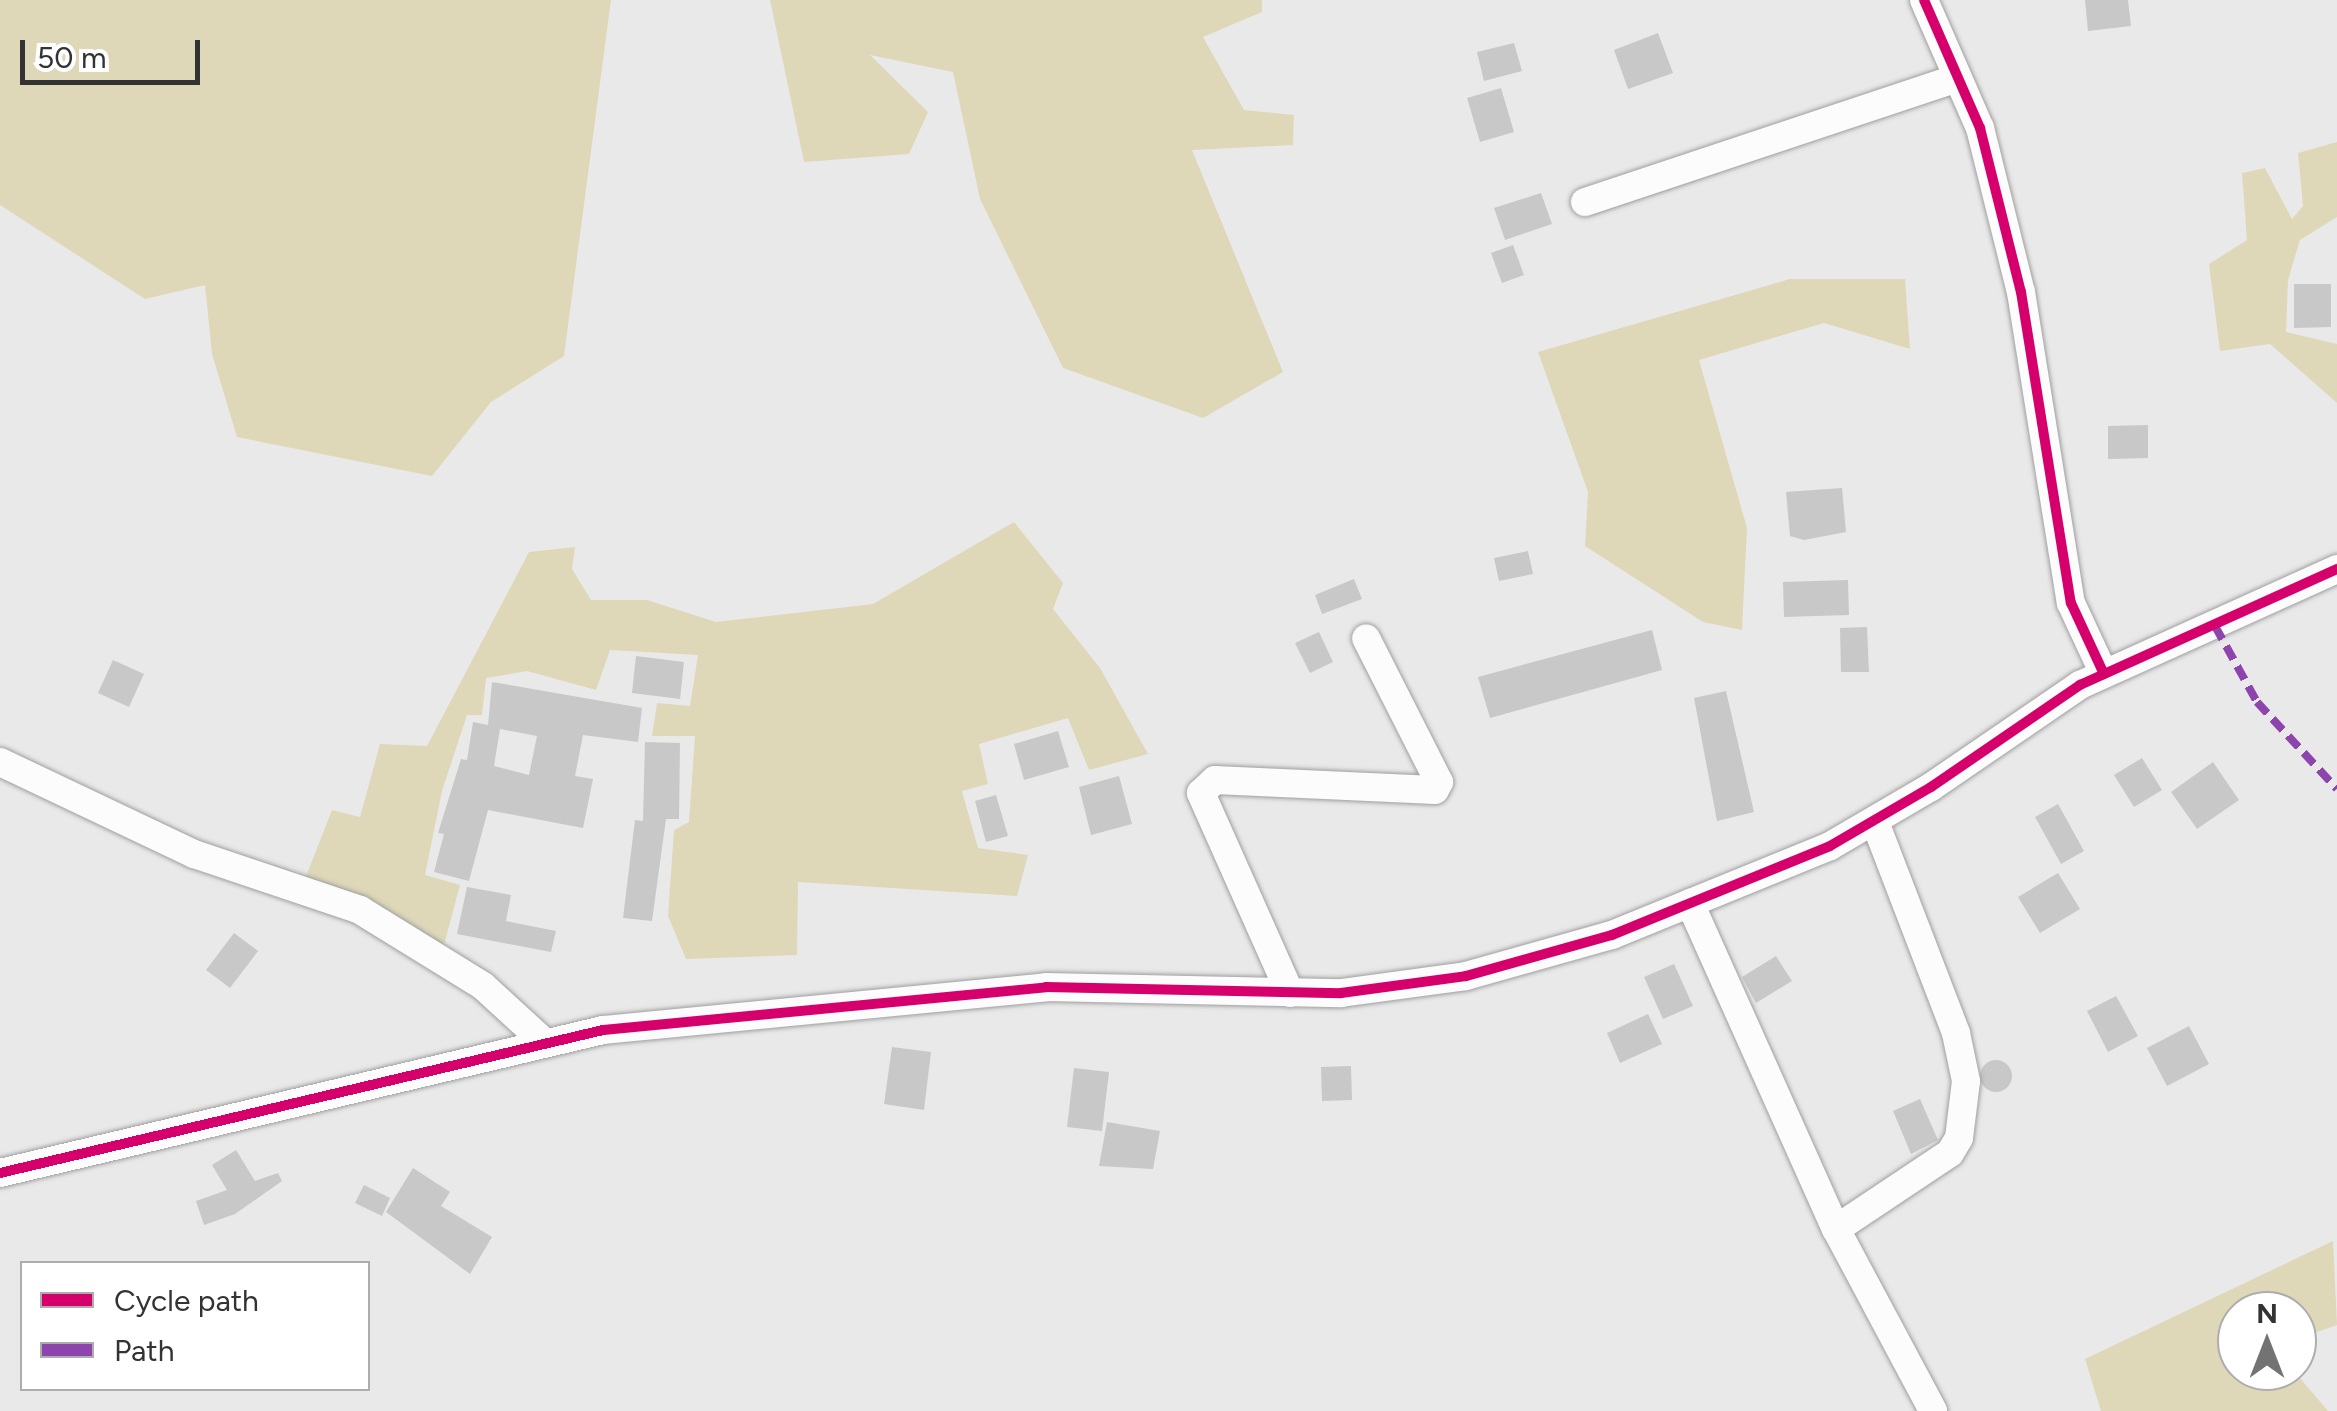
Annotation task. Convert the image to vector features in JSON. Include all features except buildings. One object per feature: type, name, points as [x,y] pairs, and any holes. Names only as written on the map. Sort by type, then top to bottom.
[{"type":"street","points":[[1924,0],[1954,79],[1980,128],[2021,292],[2070,603],[2104,674]]},
{"type":"street","points":[[1586,202],[1954,79]]},
{"type":"street","points":[[0,1173],[146,1144],[264,1107],[542,1040],[882,998],[1046,987],[1364,993],[1466,976],[1612,934],[1875,822],[2104,674],[2337,569]]},
{"type":"street","points":[[1290,994],[1201,793],[1215,780],[1436,790],[1440,782],[1366,638]]},
{"type":"street","points":[[0,762],[194,854],[360,910],[483,986],[542,1040]]},
{"type":"street","points":[[1836,1229],[1950,1153],[1959,1138],[1966,1082],[1956,1033],[1875,822]]},
{"type":"street","points":[[1690,903],[1836,1229],[1932,1411]]},
{"type":"shaded area","points":[[0,0],[611,0],[564,356],[491,402],[432,476],[237,437],[212,354],[205,285],[145,299],[0,205]]},
{"type":"shaded area","points":[[770,0],[1262,0],[1262,12],[1203,37],[1244,110],[1294,115],[1293,145],[1192,150],[1283,372],[1203,418],[1063,368],[980,199],[953,72],[870,55],[928,112],[909,154],[804,162]]},
{"type":"shaded area","points":[[2337,142],[2337,217],[2300,240],[2288,280],[2286,332],[2337,344],[2337,403],[2270,344],[2220,351],[2209,264],[2247,240],[2242,173],[2265,168],[2292,219],[2303,206],[2298,153]]},
{"type":"shaded area","points":[[1790,279],[1905,279],[1910,349],[1824,323],[1699,360],[1747,528],[1742,630],[1703,622],[1585,546],[1588,492],[1538,352]]},
{"type":"shaded area","points":[[1014,522],[1063,583],[1053,609],[1100,668],[1148,754],[1089,770],[1068,718],[979,744],[988,784],[962,791],[978,848],[1028,855],[1017,896],[798,882],[797,955],[686,959],[668,916],[674,830],[689,822],[695,736],[652,736],[657,703],[690,706],[698,655],[610,650],[596,690],[527,671],[486,678],[482,715],[467,715],[442,791],[425,875],[460,885],[444,945],[303,884],[332,810],[360,817],[380,744],[427,746],[529,552],[575,547],[572,569],[591,600],[647,600],[716,622],[873,604]]},
{"type":"shaded area","points":[[2333,1241],[2337,1325],[2317,1332],[2317,1291],[2228,1291]]},
{"type":"shaded area","points":[[2217,1296],[2217,1391],[2311,1391],[2328,1411],[2101,1411],[2085,1359]]},
{"type":"marked path","points":[[2215,626],[2257,702],[2337,789]]},
{"type":"cycle path","points":[[1924,0],[1980,128],[2021,292],[2071,603],[2104,674]]},
{"type":"cycle path","points":[[0,1173],[603,1030],[1046,987],[1341,993],[1466,976],[1612,935],[1830,846],[1931,787],[2080,685],[2337,569]]}]
